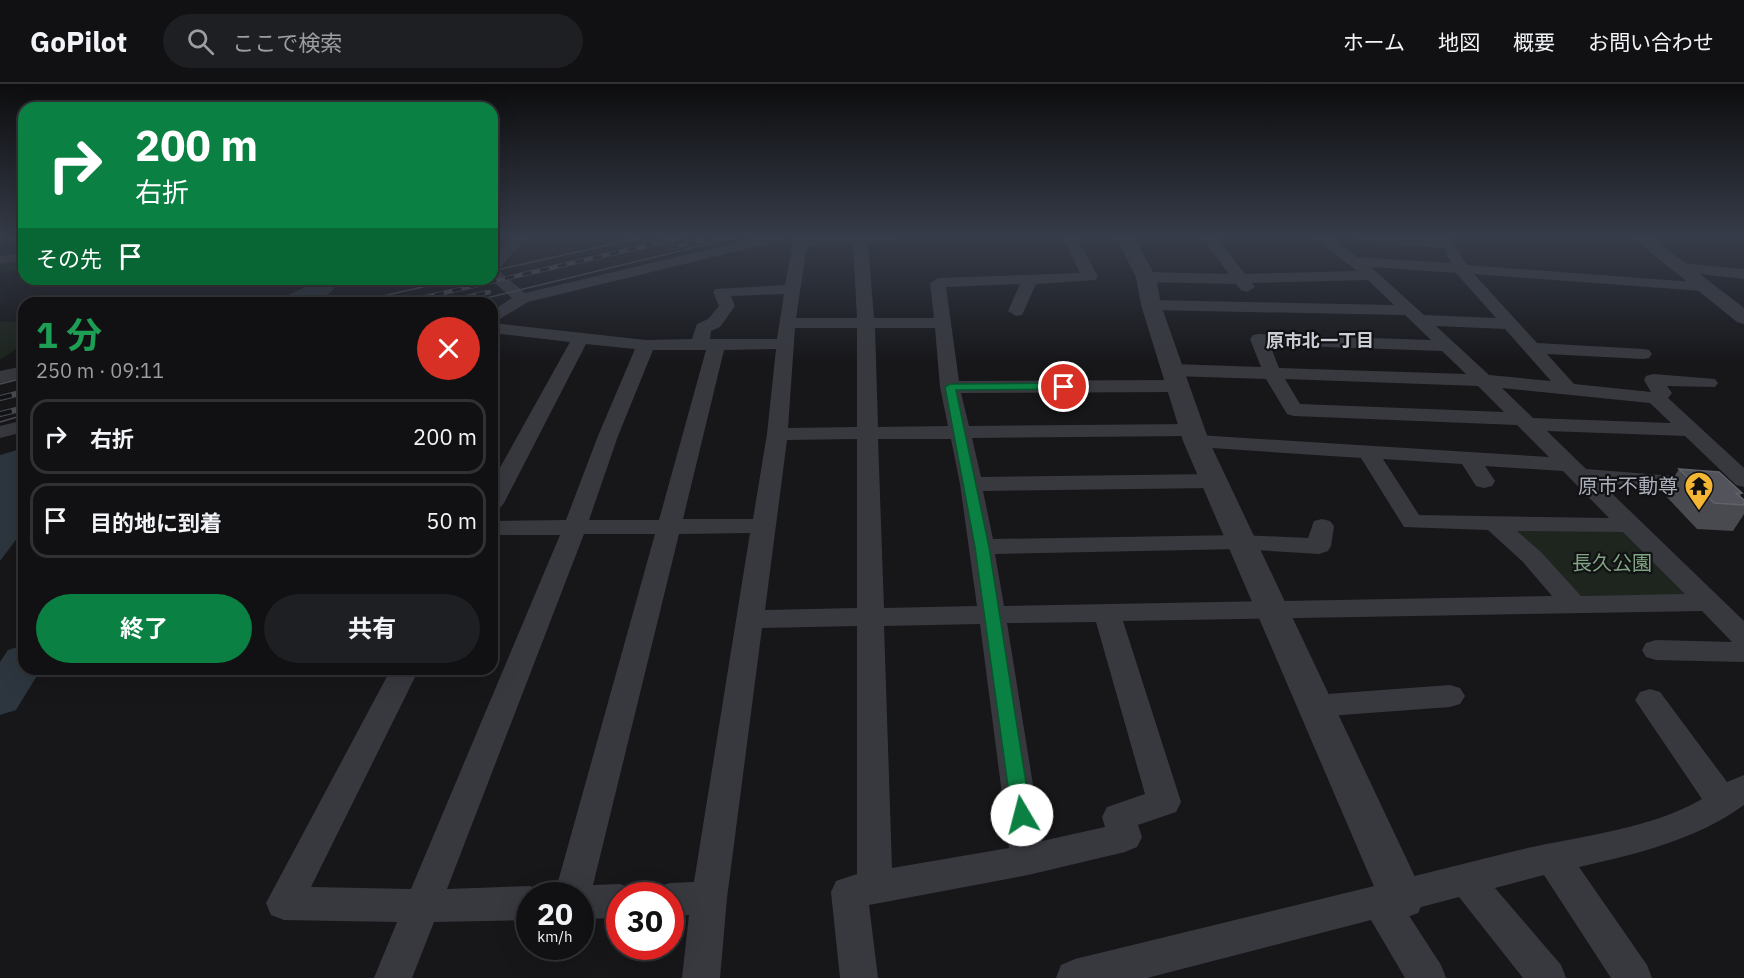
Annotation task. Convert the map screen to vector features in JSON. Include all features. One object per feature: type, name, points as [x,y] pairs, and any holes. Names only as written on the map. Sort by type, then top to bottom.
[{"type":"street","points":[[500,280],[522,299]]},
{"type":"street","points":[[498,323],[522,299],[602,280]]},
{"type":"street","points":[[701,978],[709,898],[777,434],[794,280]]},
{"type":"street","points":[[863,280],[866,321],[875,888]]},
{"type":"street","points":[[1013,280],[938,283],[950,387],[982,547],[1028,860]]},
{"type":"street","points":[[1016,311],[1030,280]]},
{"type":"street","points":[[1147,280],[1152,306],[1194,436],[1314,706],[1391,900],[1427,978]]},
{"type":"street","points":[[1242,280],[1263,308]]},
{"type":"street","points":[[1376,280],[1577,470],[1744,637]]},
{"type":"street","points":[[1471,280],[1568,389]]},
{"type":"street","points":[[1608,280],[1702,286]]},
{"type":"street","points":[[1694,280],[1744,318]]},
{"type":"street","points":[[576,882],[668,526],[708,344],[704,328],[714,323],[727,306],[721,292],[793,289]]},
{"type":"street","points":[[1152,306],[1263,308],[1414,315],[1511,324]]},
{"type":"street","points":[[788,323],[866,321],[941,323]]},
{"type":"street","points":[[498,325],[580,339],[646,345],[786,344]]},
{"type":"street","points":[[498,492],[580,339]]},
{"type":"street","points":[[1447,346],[1259,339],[1272,373],[1294,410],[1692,430]]},
{"type":"street","points":[[393,978],[646,345]]},
{"type":"street","points":[[1532,348],[1643,354]]},
{"type":"street","points":[[0,377],[18,373]]},
{"type":"street","points":[[950,387],[1272,373],[1483,380],[1656,398],[1744,480]]},
{"type":"street","points":[[1656,398],[1662,393],[1653,380],[1708,383]]},
{"type":"street","points":[[0,432],[18,428]]},
{"type":"street","points":[[777,434],[959,431],[1194,436],[1327,442],[1368,452],[1469,459],[1744,487]]},
{"type":"street","points":[[1368,452],[1412,522],[1632,525]]},
{"type":"street","points":[[1469,459],[1484,481]]},
{"type":"street","points":[[971,484],[1214,481]]},
{"type":"street","points":[[1494,523],[1532,556],[1573,603]]},
{"type":"street","points":[[498,528],[764,526]]},
{"type":"street","points":[[982,547],[1240,542],[1319,546],[1322,526]]},
{"type":"street","points":[[751,620],[1709,602]]},
{"type":"street","points":[[859,978],[849,892],[1028,860],[1125,837],[1119,817],[1164,802],[1107,613]]},
{"type":"street","points":[[1656,650],[1744,651]]},
{"type":"street","points":[[402,675],[284,903],[423,906],[516,903]]},
{"type":"street","points":[[1314,706],[1450,696]]},
{"type":"street","points":[[1074,978],[1302,920],[1391,900],[1552,857],[1644,837],[1703,814],[1733,795],[1650,700]]},
{"type":"street","points":[[1552,857],[1634,978]]},
{"type":"street","points":[[1467,880],[1547,978]]},
{"type":"street","points":[[684,899],[709,898]]},
{"type":"green space","points":[[0,321],[18,322],[18,347],[0,360]]},
{"type":"green space","name":"長久公園","points":[[1512,529],[1620,530],[1630,533],[1694,595],[1581,596]]},
{"type":"shaded area","points":[[18,450],[18,537],[0,561],[0,455]]},
{"type":"building","points":[[1679,469],[1719,472],[1742,493],[1736,493],[1744,500],[1744,505],[1714,503]]},
{"type":"waterway","points":[[307,297],[317,293],[324,285]]},
{"type":"waterway","points":[[0,698],[18,670]]},
{"type":"tram line","points":[[491,297],[562,280]]},
{"type":"tram line","points":[[378,297],[432,285]]},
{"type":"tram line","points":[[0,384],[18,380]]},
{"type":"tram line","points":[[0,422],[18,417]]},
{"type":"railway","points":[[426,297],[478,285]]},
{"type":"railway","points":[[467,297],[489,292]]},
{"type":"railway","points":[[0,398],[18,394]]},
{"type":"railway","points":[[0,414],[18,410]]},
{"type":"place","name":"原市不動尊","points":[[1699,512]]},
{"type":"district","name":"原市北一丁目","points":[[1320,341]]},
{"type":"route","points":[[1022,815],[982,547],[950,387],[1064,387]]}]
